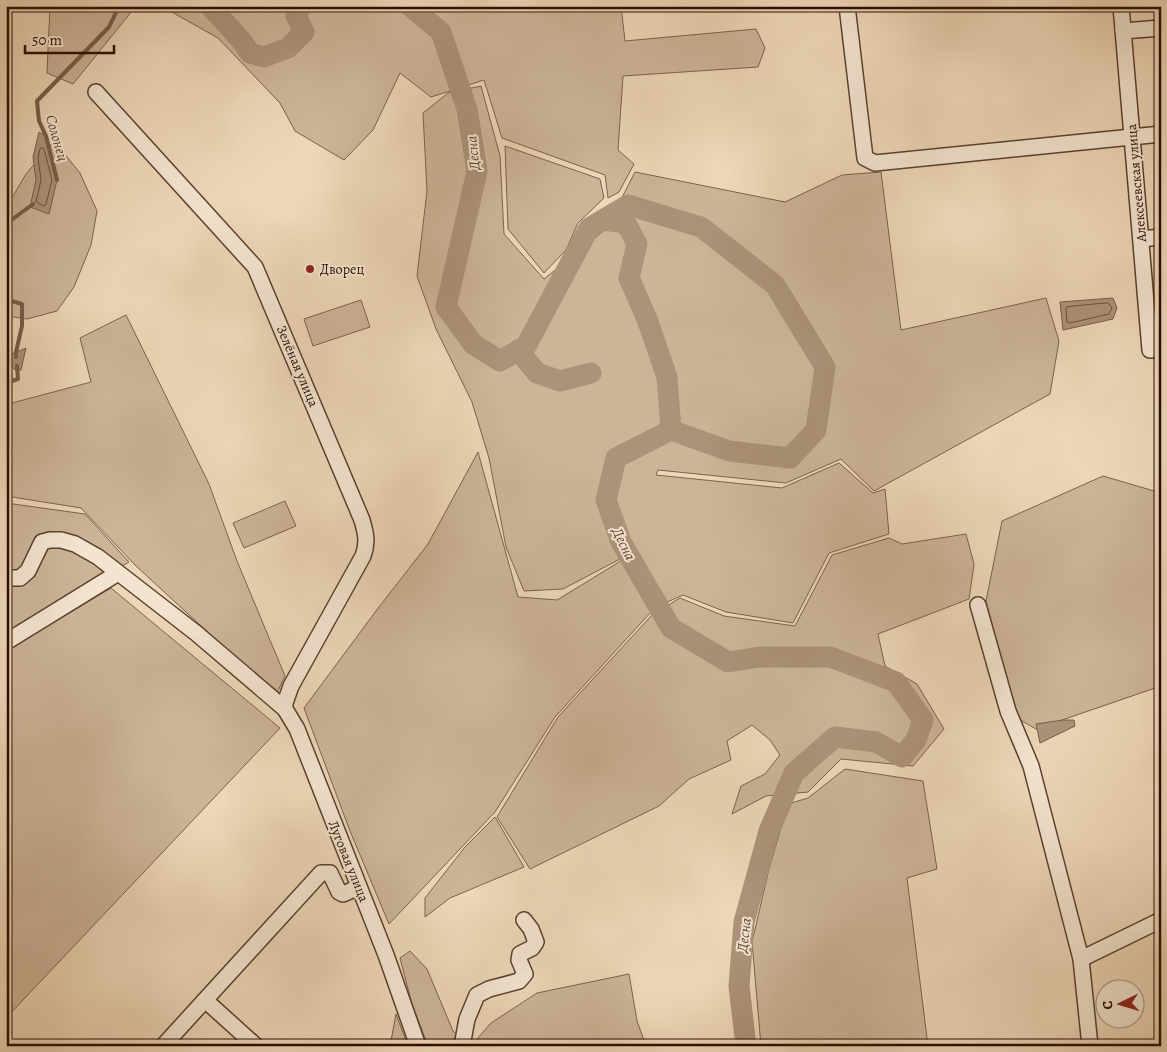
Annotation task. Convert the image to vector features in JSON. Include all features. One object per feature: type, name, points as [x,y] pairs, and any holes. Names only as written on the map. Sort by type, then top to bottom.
[{"type":"street","points":[[847,6],[865,158],[874,163],[1161,134]]},
{"type":"street","name":"Алексеевская улица","points":[[1121,6],[1150,350],[1161,349]]},
{"type":"street","points":[[1123,31],[1161,28]]},
{"type":"street","name":"Зелёная улица","points":[[96,92],[255,267],[362,520],[367,538],[363,556],[294,678],[285,709]]},
{"type":"street","points":[[1140,239],[1161,237]]},
{"type":"street","name":"Луговая улица","points":[[6,578],[20,578],[28,571],[42,542],[61,540],[76,544],[98,557],[196,633],[285,709],[297,729],[386,955],[418,1046]]},
{"type":"street","points":[[6,642],[118,573]]},
{"type":"street","points":[[978,605],[1008,711],[1031,766],[1081,959],[1090,1046]]},
{"type":"street","points":[[163,1046],[322,873],[330,873],[339,892],[344,894],[359,887]]},
{"type":"street","points":[[462,1046],[467,1018],[477,994],[519,980],[525,974],[519,960],[520,954],[532,948],[536,942],[531,929],[524,920]]},
{"type":"street","points":[[1081,959],[1161,920]]},
{"type":"street","points":[[205,1000],[256,1046]]},
{"type":"shaded area","points":[[50,6],[136,6],[73,84],[47,73]]},
{"type":"shaded area","points":[[161,6],[621,6],[625,41],[756,29],[765,48],[758,67],[623,76],[618,150],[634,164],[619,192],[608,198],[605,175],[502,138],[484,80],[431,97],[400,73],[373,130],[344,160],[295,131],[280,103],[218,38]]},
{"type":"shaded area","points":[[481,86],[500,156],[504,234],[544,279],[606,229],[635,172],[785,202],[842,175],[881,172],[901,330],[1046,298],[1059,341],[1050,394],[874,491],[841,459],[786,483],[658,470],[656,475],[782,488],[839,463],[873,493],[885,489],[889,534],[829,553],[793,623],[726,612],[683,595],[665,603],[632,550],[622,558],[563,589],[524,591],[506,547],[489,458],[472,402],[436,329],[417,276],[427,191],[423,113],[448,93]]},
{"type":"shaded area","points":[[54,141],[80,173],[97,211],[91,245],[74,287],[57,311],[27,319],[6,316],[6,208],[26,174]]},
{"type":"shaded area","points":[[505,146],[600,179],[604,198],[578,223],[566,250],[544,273],[508,229]]},
{"type":"shaded area","points":[[361,300],[370,327],[313,346],[304,319]]},
{"type":"shaded area","points":[[126,315],[209,484],[237,561],[285,676],[276,695],[136,566],[81,508],[6,496],[6,453],[9,452],[12,403],[91,382],[80,338]]},
{"type":"shaded area","points":[[478,452],[518,597],[557,600],[624,559],[652,611],[555,717],[495,812],[389,924],[350,831],[304,708],[428,544]]},
{"type":"shaded area","points":[[1103,476],[1161,493],[1161,686],[1036,729],[1015,717],[986,601],[1002,521]]},
{"type":"shaded area","points":[[285,501],[296,526],[244,548],[233,523]]},
{"type":"shaded area","points":[[6,503],[85,514],[129,562],[6,634]]},
{"type":"shaded area","points":[[966,534],[974,564],[969,599],[878,634],[885,666],[917,684],[944,729],[913,766],[841,759],[808,792],[766,796],[732,814],[741,786],[765,774],[780,755],[770,740],[752,725],[727,741],[731,760],[689,779],[659,806],[530,869],[497,817],[558,717],[652,615],[680,598],[724,616],[795,626],[832,555],[889,538],[902,544]]},
{"type":"shaded area","points":[[111,588],[280,728],[6,1018],[6,651]]},
{"type":"shaded area","points":[[845,769],[923,781],[937,869],[907,878],[928,1046],[761,1046],[752,942],[769,869],[788,804],[808,798]]},
{"type":"shaded area","points":[[495,817],[524,867],[450,898],[425,917],[425,898],[465,847]]},
{"type":"shaded area","points":[[410,951],[427,969],[453,1031],[470,1046],[428,1046],[412,1004],[400,958]]},
{"type":"shaded area","points":[[629,974],[637,1021],[646,1046],[471,1046],[491,1023],[537,993]]},
{"type":"shaded area","points":[[396,1014],[408,1046],[390,1046]]},
{"type":"water","points":[[39,132],[46,136],[57,180],[49,214],[30,207],[36,180],[33,157]]},
{"type":"water","points":[[1113,298],[1117,308],[1113,319],[1063,330],[1060,302]]},
{"type":"water","points":[[26,348],[21,370],[15,370],[10,365],[9,355]]},
{"type":"water","points":[[1074,720],[1075,726],[1040,743],[1036,724]]},
{"type":"waterway","name":"Солонец","points":[[57,180],[46,136],[39,121],[37,101],[109,27],[119,6]]},
{"type":"waterway","name":"Десна","points":[[210,6],[241,40],[250,53],[264,57],[288,48],[304,32],[296,16],[301,6]]},
{"type":"waterway","name":"Десна","points":[[410,6],[441,32],[467,109],[477,171],[446,307],[473,344],[500,361],[526,346],[589,228],[628,205],[701,227],[775,285],[825,367],[816,430],[790,458],[729,451],[671,430],[616,458],[606,500],[621,542],[671,628],[728,662],[760,657],[830,657],[896,682],[923,720],[916,740],[902,757],[876,742],[835,737],[794,773],[769,831],[744,922],[739,986],[746,1046]]},
{"type":"waterway","name":"Солонец","points":[[6,224],[33,204]]},
{"type":"waterway","points":[[603,220],[626,223],[637,244],[629,278],[647,319],[667,377],[671,430]]},
{"type":"waterway","name":"Солонец","points":[[6,296],[8,300],[22,304],[22,326],[16,357]]},
{"type":"waterway","name":"Десна","points":[[518,350],[537,373],[560,381],[591,373]]},
{"type":"waterway","name":"Солонец","points":[[6,383],[18,379],[17,366]]},
{"type":"place","name":"Дворец","points":[[310,269]]}]
